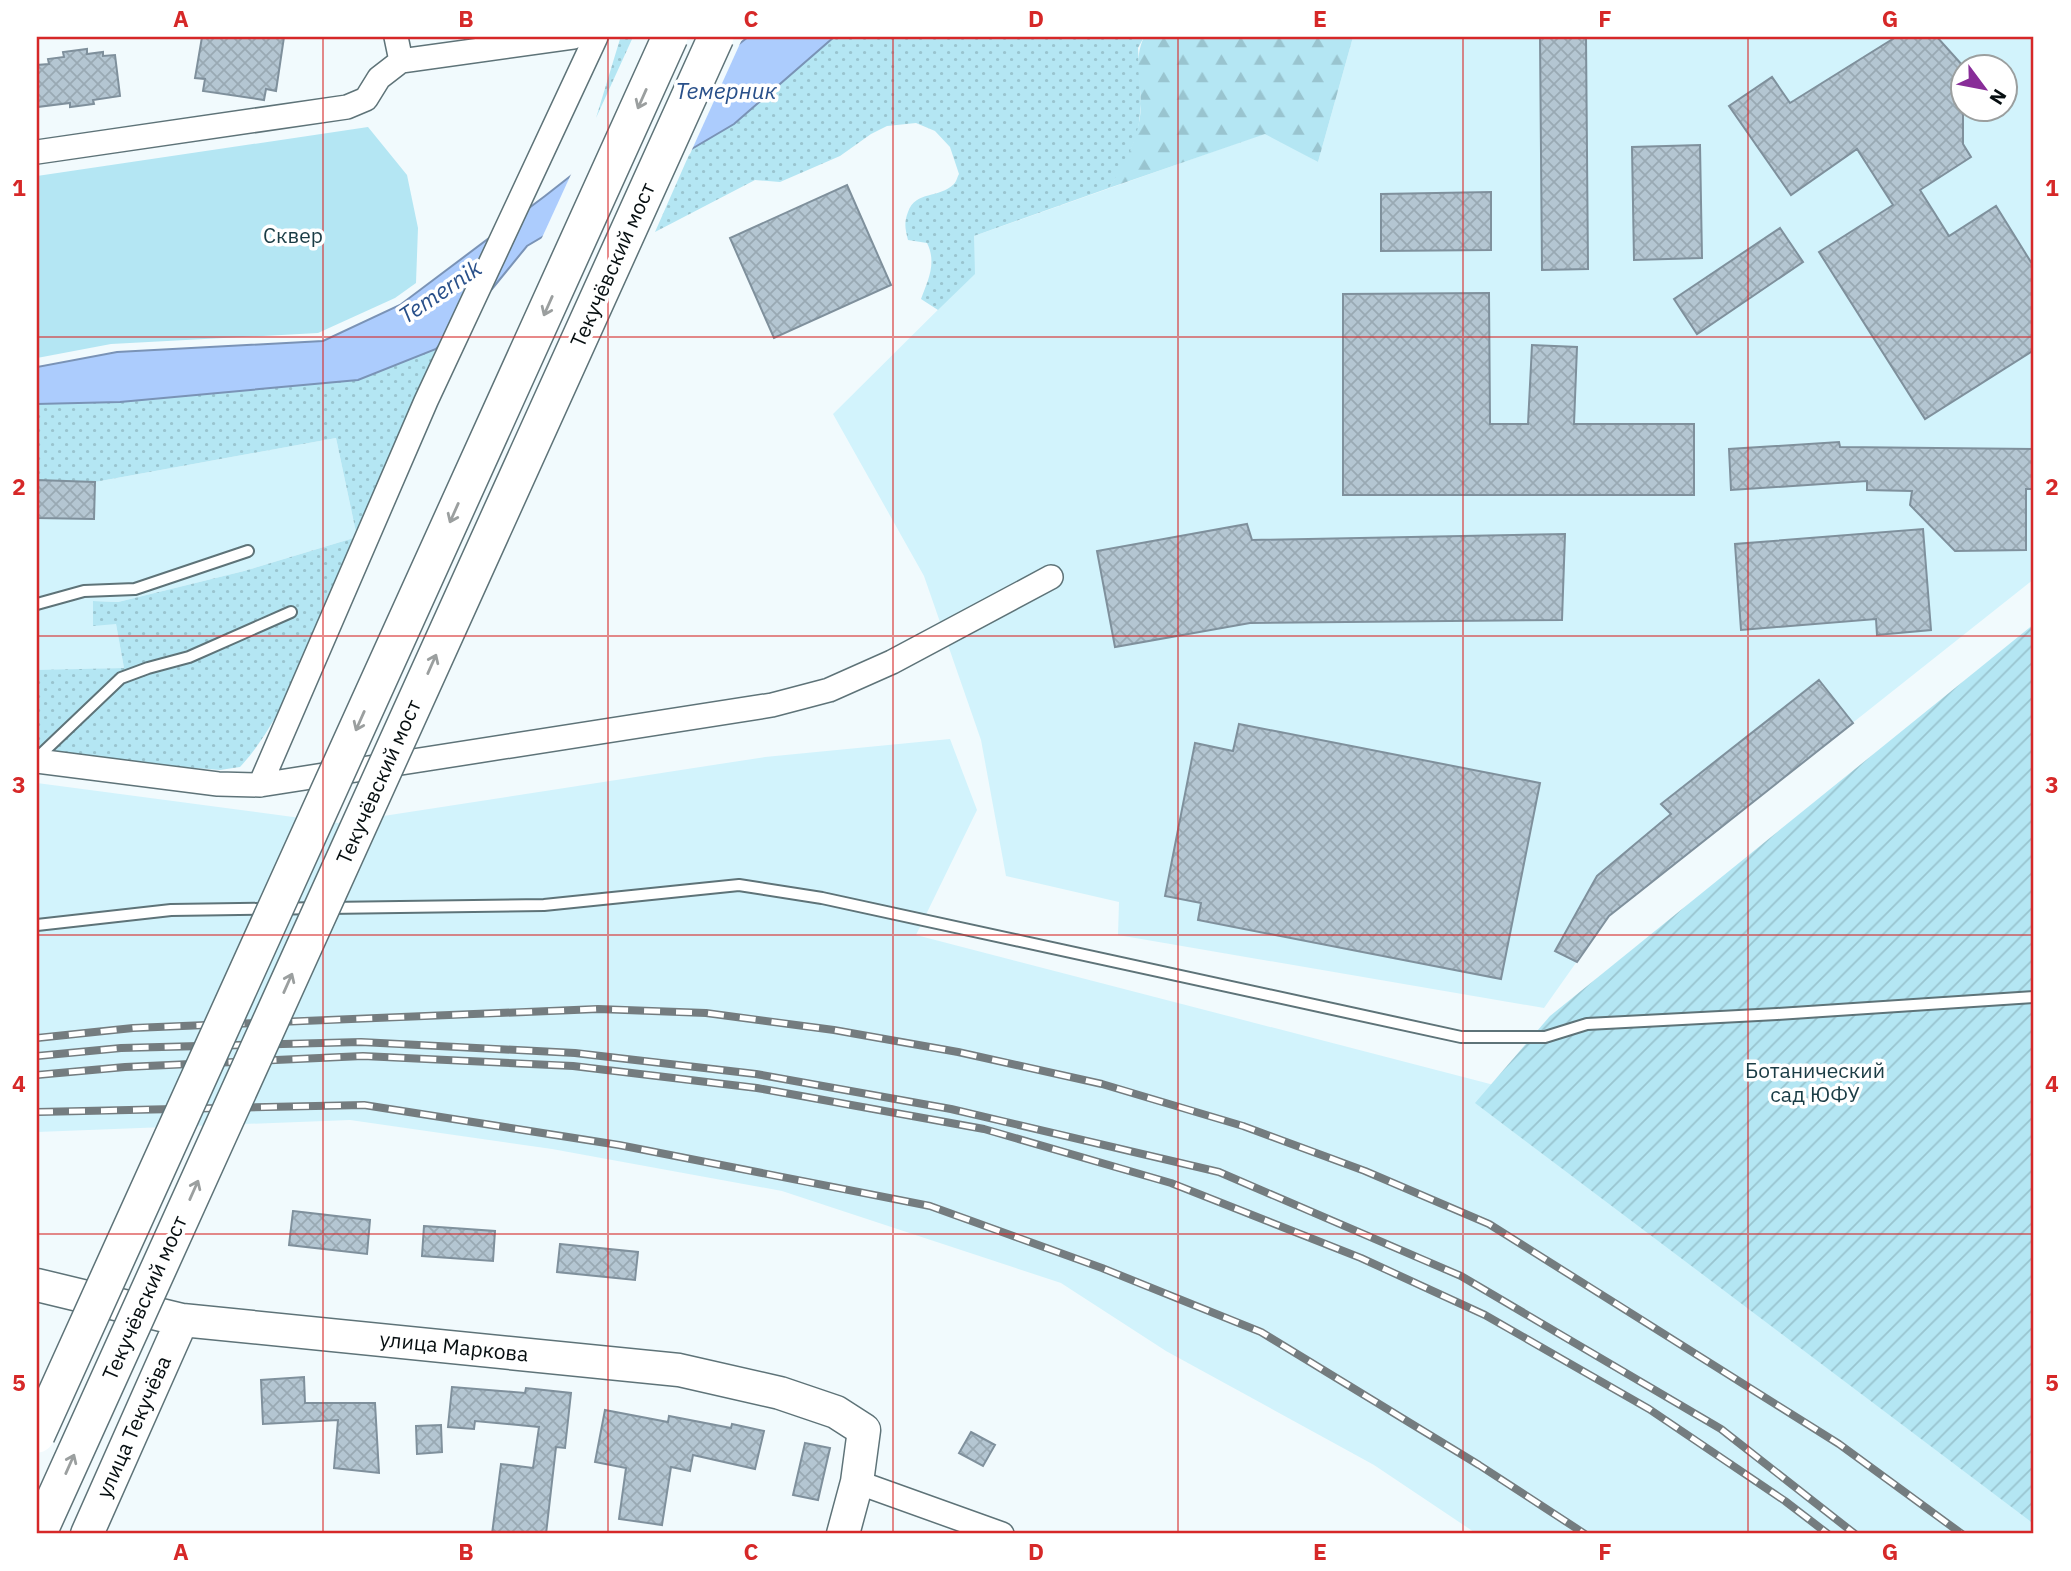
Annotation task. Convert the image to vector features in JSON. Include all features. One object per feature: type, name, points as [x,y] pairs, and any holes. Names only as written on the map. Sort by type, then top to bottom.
[{"type":"main road","name":"Текучёвский мост","points":[[37,1435],[670,37]]},
{"type":"main road","name":"Текучёвский мост","points":[[42,1526],[716,37]]},
{"type":"street","points":[[396,37],[401,61]]},
{"type":"street","points":[[37,152],[347,107],[366,99],[379,78],[401,61],[573,37]]},
{"type":"street","points":[[260,785],[426,401],[596,37]]},
{"type":"street","points":[[37,759],[218,784],[260,785],[772,705],[829,690],[892,662],[1051,577]]},
{"type":"street","name":"улица Маркова","points":[[37,1285],[182,1320],[679,1370],[780,1393],[836,1412],[864,1430],[857,1482]]},
{"type":"street","name":"улица Текучёва","points":[[87,1534],[182,1320]]},
{"type":"street","points":[[843,1534],[857,1482],[1002,1534]]},
{"type":"lane","points":[[37,604],[84,592],[135,589],[248,551]]},
{"type":"lane","points":[[37,759],[121,678],[148,667],[189,657],[291,612]]},
{"type":"lane","points":[[37,925],[171,909],[544,905],[740,885],[822,898],[1461,1037],[1545,1037],[1587,1024],[2034,997]]},
{"type":"shaded area","points":[[1353,37],[2034,37],[2034,579],[1609,916],[1544,1008],[1118,935],[1119,902],[1006,876],[981,740],[924,576],[833,414],[974,274],[974,236],[1266,133],[1318,162]]},
{"type":"shaded area","points":[[336,438],[357,537],[244,571],[118,602],[94,601],[116,624],[124,668],[37,671],[37,480],[95,482]]},
{"type":"shaded area","points":[[950,739],[977,810],[916,935],[1494,1085],[2034,1485],[2034,1534],[1477,1534],[1374,1465],[1166,1351],[1061,1283],[782,1191],[552,1149],[350,1120],[37,1132],[37,783],[338,823],[765,757]]},
{"type":"green space","points":[[633,37],[596,118],[620,39]]},
{"type":"green space","points":[[834,37],[1144,37],[1138,48],[1141,104],[1138,132],[1125,164],[1109,188],[974,236],[975,274],[938,310],[921,299],[930,271],[930,250],[927,243],[908,240],[906,219],[916,200],[948,189],[959,174],[950,147],[935,131],[916,123],[887,126],[840,156],[780,182],[755,180],[655,232],[692,148],[734,124]]},
{"type":"green space","points":[[1144,37],[1353,37],[1318,162],[1265,134],[1109,188],[1127,158],[1138,126],[1141,102],[1138,61]]},
{"type":"green space","name":"Сквер","points":[[368,127],[407,175],[418,228],[416,283],[395,298],[318,333],[111,344],[37,358],[37,176]]},
{"type":"green space","points":[[436,349],[357,536],[336,438],[95,482],[37,480],[37,404],[120,402],[358,380]]},
{"type":"green space","points":[[356,537],[277,715],[240,767],[220,770],[182,767],[37,750],[37,670],[124,668],[116,624],[93,626],[93,601],[118,602],[244,571]]},
{"type":"green space","name":"Ботанический сад ЮФУ","points":[[2034,624],[2034,1524],[1475,1103],[1550,1016]]},
{"type":"water","name":"Темерник","points":[[748,37],[834,37],[734,124],[527,246],[492,289],[436,349],[358,380],[120,402],[37,404],[37,367],[117,352],[323,341],[400,305],[545,196]]},
{"type":"pier","points":[[743,37],[690,154],[540,242],[573,170]]},
{"type":"building","points":[[202,37],[284,37],[276,91],[266,89],[264,100],[203,91],[205,79],[195,78]]},
{"type":"building","points":[[1540,37],[1586,37],[1588,269],[1542,270]]},
{"type":"building","points":[[1896,37],[1937,37],[1950,52],[1948,52],[1948,122],[1963,122],[1963,144],[1971,157],[1920,190],[1949,236],[1996,206],[2034,267],[2034,350],[1925,419],[1819,252],[1893,205],[1857,149],[1791,195],[1729,106],[1772,77],[1790,103]]},
{"type":"building","points":[[87,49],[87,54],[103,52],[103,56],[115,55],[120,96],[93,100],[94,104],[70,107],[70,103],[37,107],[37,65],[49,64],[48,59],[64,57],[63,52]]},
{"type":"building","points":[[1700,145],[1702,258],[1634,260],[1632,147]]},
{"type":"building","points":[[847,185],[891,285],[774,338],[730,238]]},
{"type":"building","points":[[1491,192],[1491,250],[1381,251],[1381,194]]},
{"type":"building","points":[[1780,228],[1803,262],[1697,334],[1674,299]]},
{"type":"building","points":[[1489,293],[1490,424],[1528,424],[1532,345],[1577,347],[1574,424],[1694,424],[1694,495],[1343,495],[1343,294]]},
{"type":"building","points":[[1839,442],[1840,447],[2034,449],[2034,489],[2026,489],[2026,550],[1955,551],[1910,505],[1912,491],[1867,490],[1867,481],[1731,490],[1729,449]]},
{"type":"building","points":[[37,480],[95,482],[94,519],[37,518]]},
{"type":"building","points":[[1247,524],[1252,540],[1565,534],[1562,620],[1250,623],[1115,647],[1097,551]]},
{"type":"building","points":[[1923,529],[1931,630],[1877,635],[1876,619],[1741,630],[1735,544]]},
{"type":"building","points":[[1819,680],[1853,723],[1609,916],[1577,962],[1555,951],[1597,876],[1671,814],[1661,804]]},
{"type":"building","points":[[1239,724],[1540,783],[1501,979],[1198,920],[1201,903],[1165,896],[1195,743],[1233,751]]},
{"type":"building","points":[[293,1211],[370,1220],[367,1254],[289,1245]]},
{"type":"building","points":[[424,1226],[495,1231],[493,1261],[422,1256]]},
{"type":"building","points":[[560,1244],[638,1252],[635,1280],[557,1272]]},
{"type":"building","points":[[304,1377],[305,1403],[375,1403],[379,1473],[334,1468],[338,1420],[263,1424],[261,1380]]},
{"type":"building","points":[[452,1387],[525,1393],[526,1388],[571,1393],[565,1448],[556,1447],[546,1534],[492,1534],[501,1464],[533,1468],[539,1427],[475,1421],[474,1429],[448,1427]]},
{"type":"building","points":[[605,1410],[668,1422],[669,1416],[731,1428],[732,1424],[764,1431],[755,1469],[693,1455],[690,1471],[671,1467],[662,1525],[619,1519],[626,1468],[595,1462]]},
{"type":"building","points":[[441,1425],[442,1452],[417,1454],[416,1426]]},
{"type":"building","points":[[971,1432],[995,1445],[983,1466],[959,1453]]},
{"type":"building","points":[[805,1443],[830,1448],[818,1500],[793,1495]]},
{"type":"railway","points":[[37,1038],[133,1028],[598,1009],[706,1013],[834,1030],[958,1052],[1102,1084],[1243,1126],[1365,1171],[1489,1224],[1839,1444],[1962,1534]]},
{"type":"railway","points":[[37,1056],[121,1048],[361,1042],[575,1053],[756,1074],[951,1109],[1219,1172],[1461,1276],[1721,1429],[1855,1534]]},
{"type":"railway","points":[[37,1075],[125,1067],[363,1056],[573,1066],[757,1088],[984,1129],[1171,1183],[1361,1258],[1485,1315],[1649,1409],[1785,1501],[1828,1534]]},
{"type":"railway","points":[[37,1112],[364,1105],[619,1145],[930,1206],[1102,1268],[1261,1332],[1479,1465],[1585,1534]]},
{"type":"water label","name":"Temernik","points":[[440,292]]}]
